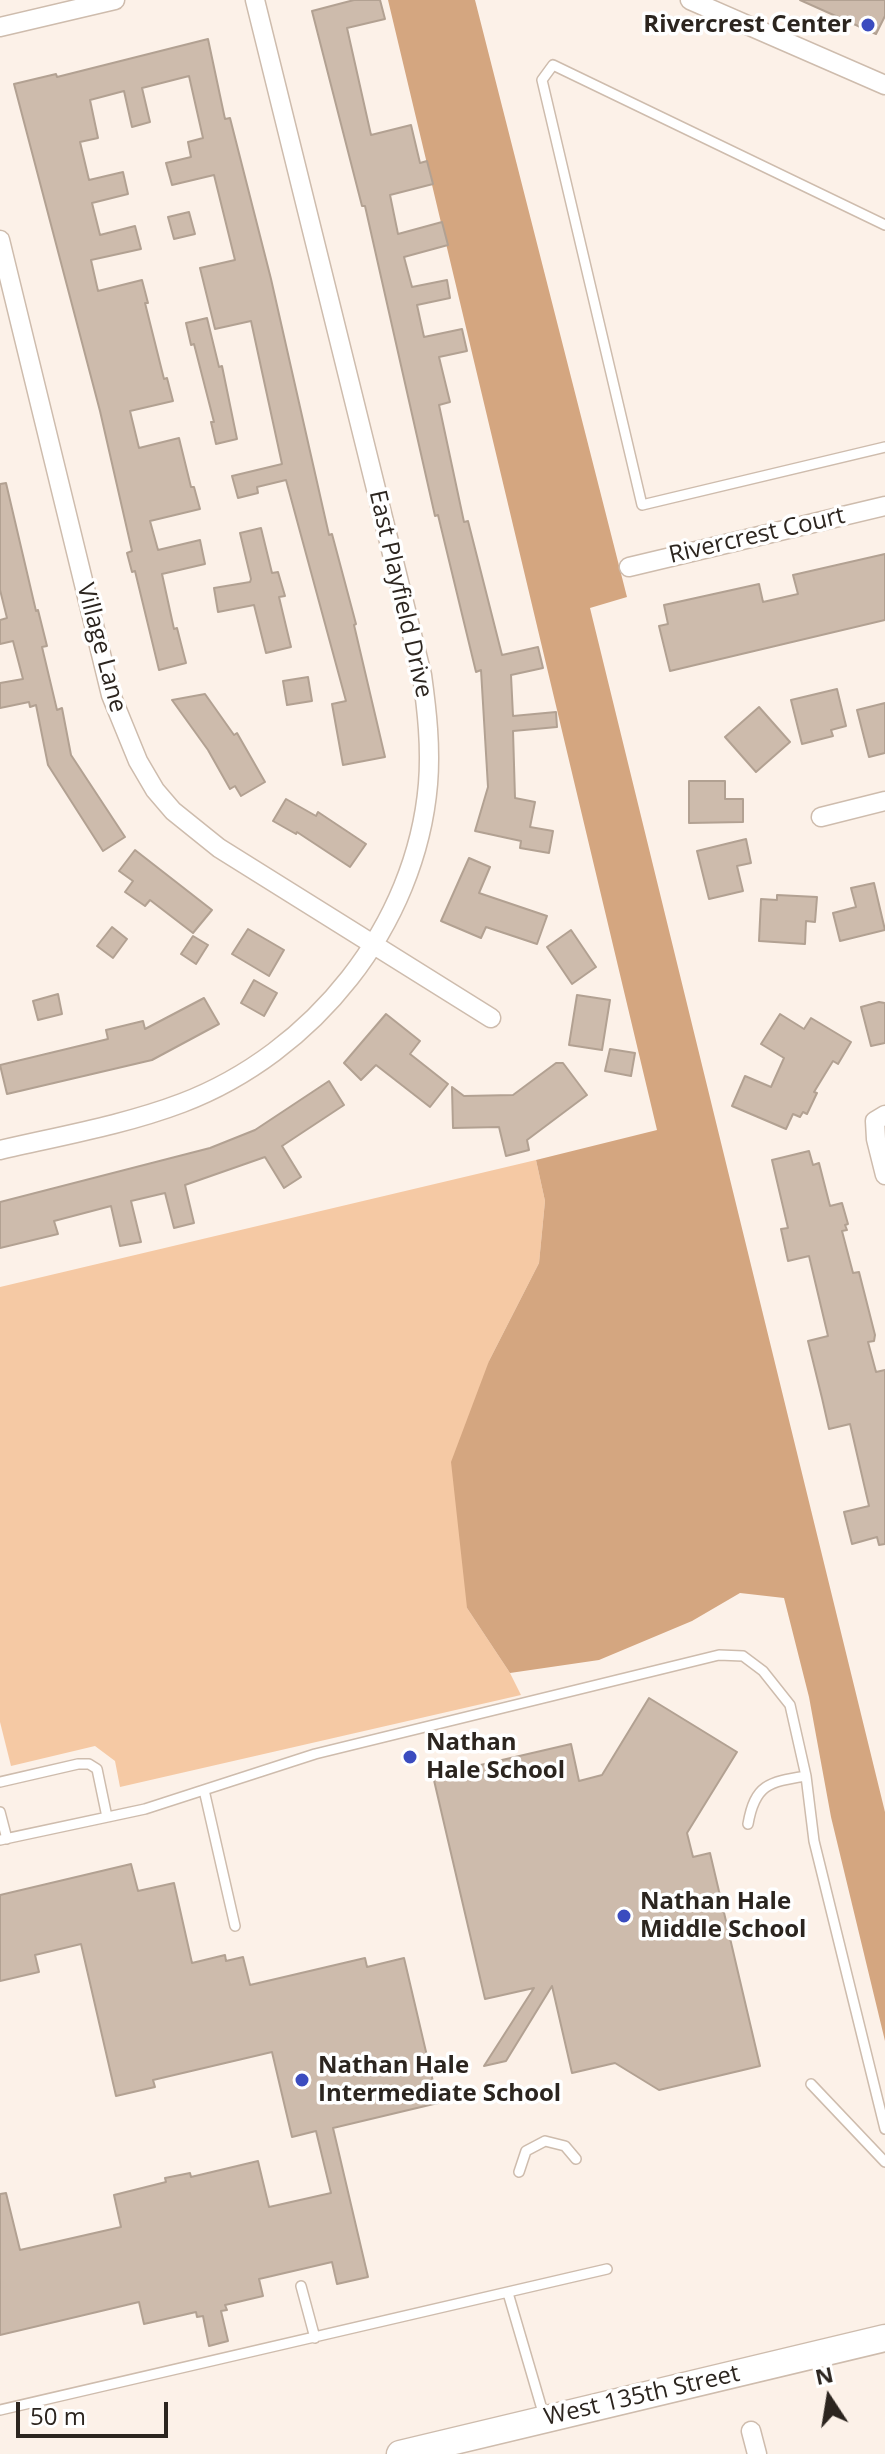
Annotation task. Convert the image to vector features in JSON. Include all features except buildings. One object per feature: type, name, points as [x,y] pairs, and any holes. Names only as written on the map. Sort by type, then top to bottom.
[{"type":"street","points":[[0,27],[115,0]]},
{"type":"street","name":"East Playfield Drive","points":[[0,1150],[182,1103],[265,1059],[288,1042],[338,995],[372,944],[401,888],[421,824],[428,785],[426,701],[415,644],[255,0]]},
{"type":"street","points":[[690,0],[885,85]]},
{"type":"street","name":"Village Lane","points":[[0,240],[111,695],[138,761],[155,790],[173,811],[219,848],[491,1018]]},
{"type":"street","name":"Rivercrest Court","points":[[629,567],[885,506]]},
{"type":"street","points":[[821,817],[885,801]]},
{"type":"street","points":[[880,1118],[876,1139],[885,1175]]},
{"type":"street","name":"West 135th Street","points":[[400,2454],[885,2338]]},
{"type":"street","points":[[751,2431],[757,2454]]},
{"type":"lane","points":[[883,222],[553,65],[542,80],[642,505],[885,447]]},
{"type":"lane","points":[[0,1812],[3,1840],[145,1809],[315,1754],[719,1655],[743,1656],[774,1682],[790,1705],[806,1776],[814,1841],[885,2129]]},
{"type":"lane","points":[[0,1782],[89,1764],[97,1769],[107,1817]]},
{"type":"lane","points":[[748,1824],[751,1803],[760,1790],[773,1781],[806,1776]]},
{"type":"lane","points":[[204,1790],[235,1926]]},
{"type":"lane","points":[[811,2084],[885,2162]]},
{"type":"lane","points":[[519,2172],[526,2151],[545,2141],[565,2146],[576,2159]]},
{"type":"lane","points":[[0,2410],[607,2269]]},
{"type":"lane","points":[[301,2286],[315,2338]]},
{"type":"lane","points":[[508,2293],[545,2419]]},
{"type":"shaded area","points":[[388,0],[475,0],[627,597],[590,608],[885,1812],[885,2041],[831,1817],[809,1697],[784,1598],[740,1593],[692,1621],[599,1660],[510,1673],[467,1608],[451,1462],[489,1361],[539,1263],[545,1201],[536,1160],[657,1130]]},
{"type":"shaded area","points":[[536,1160],[545,1201],[539,1263],[489,1361],[467,1608],[521,1695],[120,1787],[115,1761],[95,1746],[11,1766],[0,1722],[0,1287]]},
{"type":"place","name":"Rivercrest Center","points":[[868,25]]},
{"type":"place","name":"Nathan Hale School","points":[[410,1757]]},
{"type":"place","name":"Nathan Hale Middle School","points":[[624,1916]]},
{"type":"place","name":"Nathan Hale Intermediate School","points":[[302,2080]]}]
